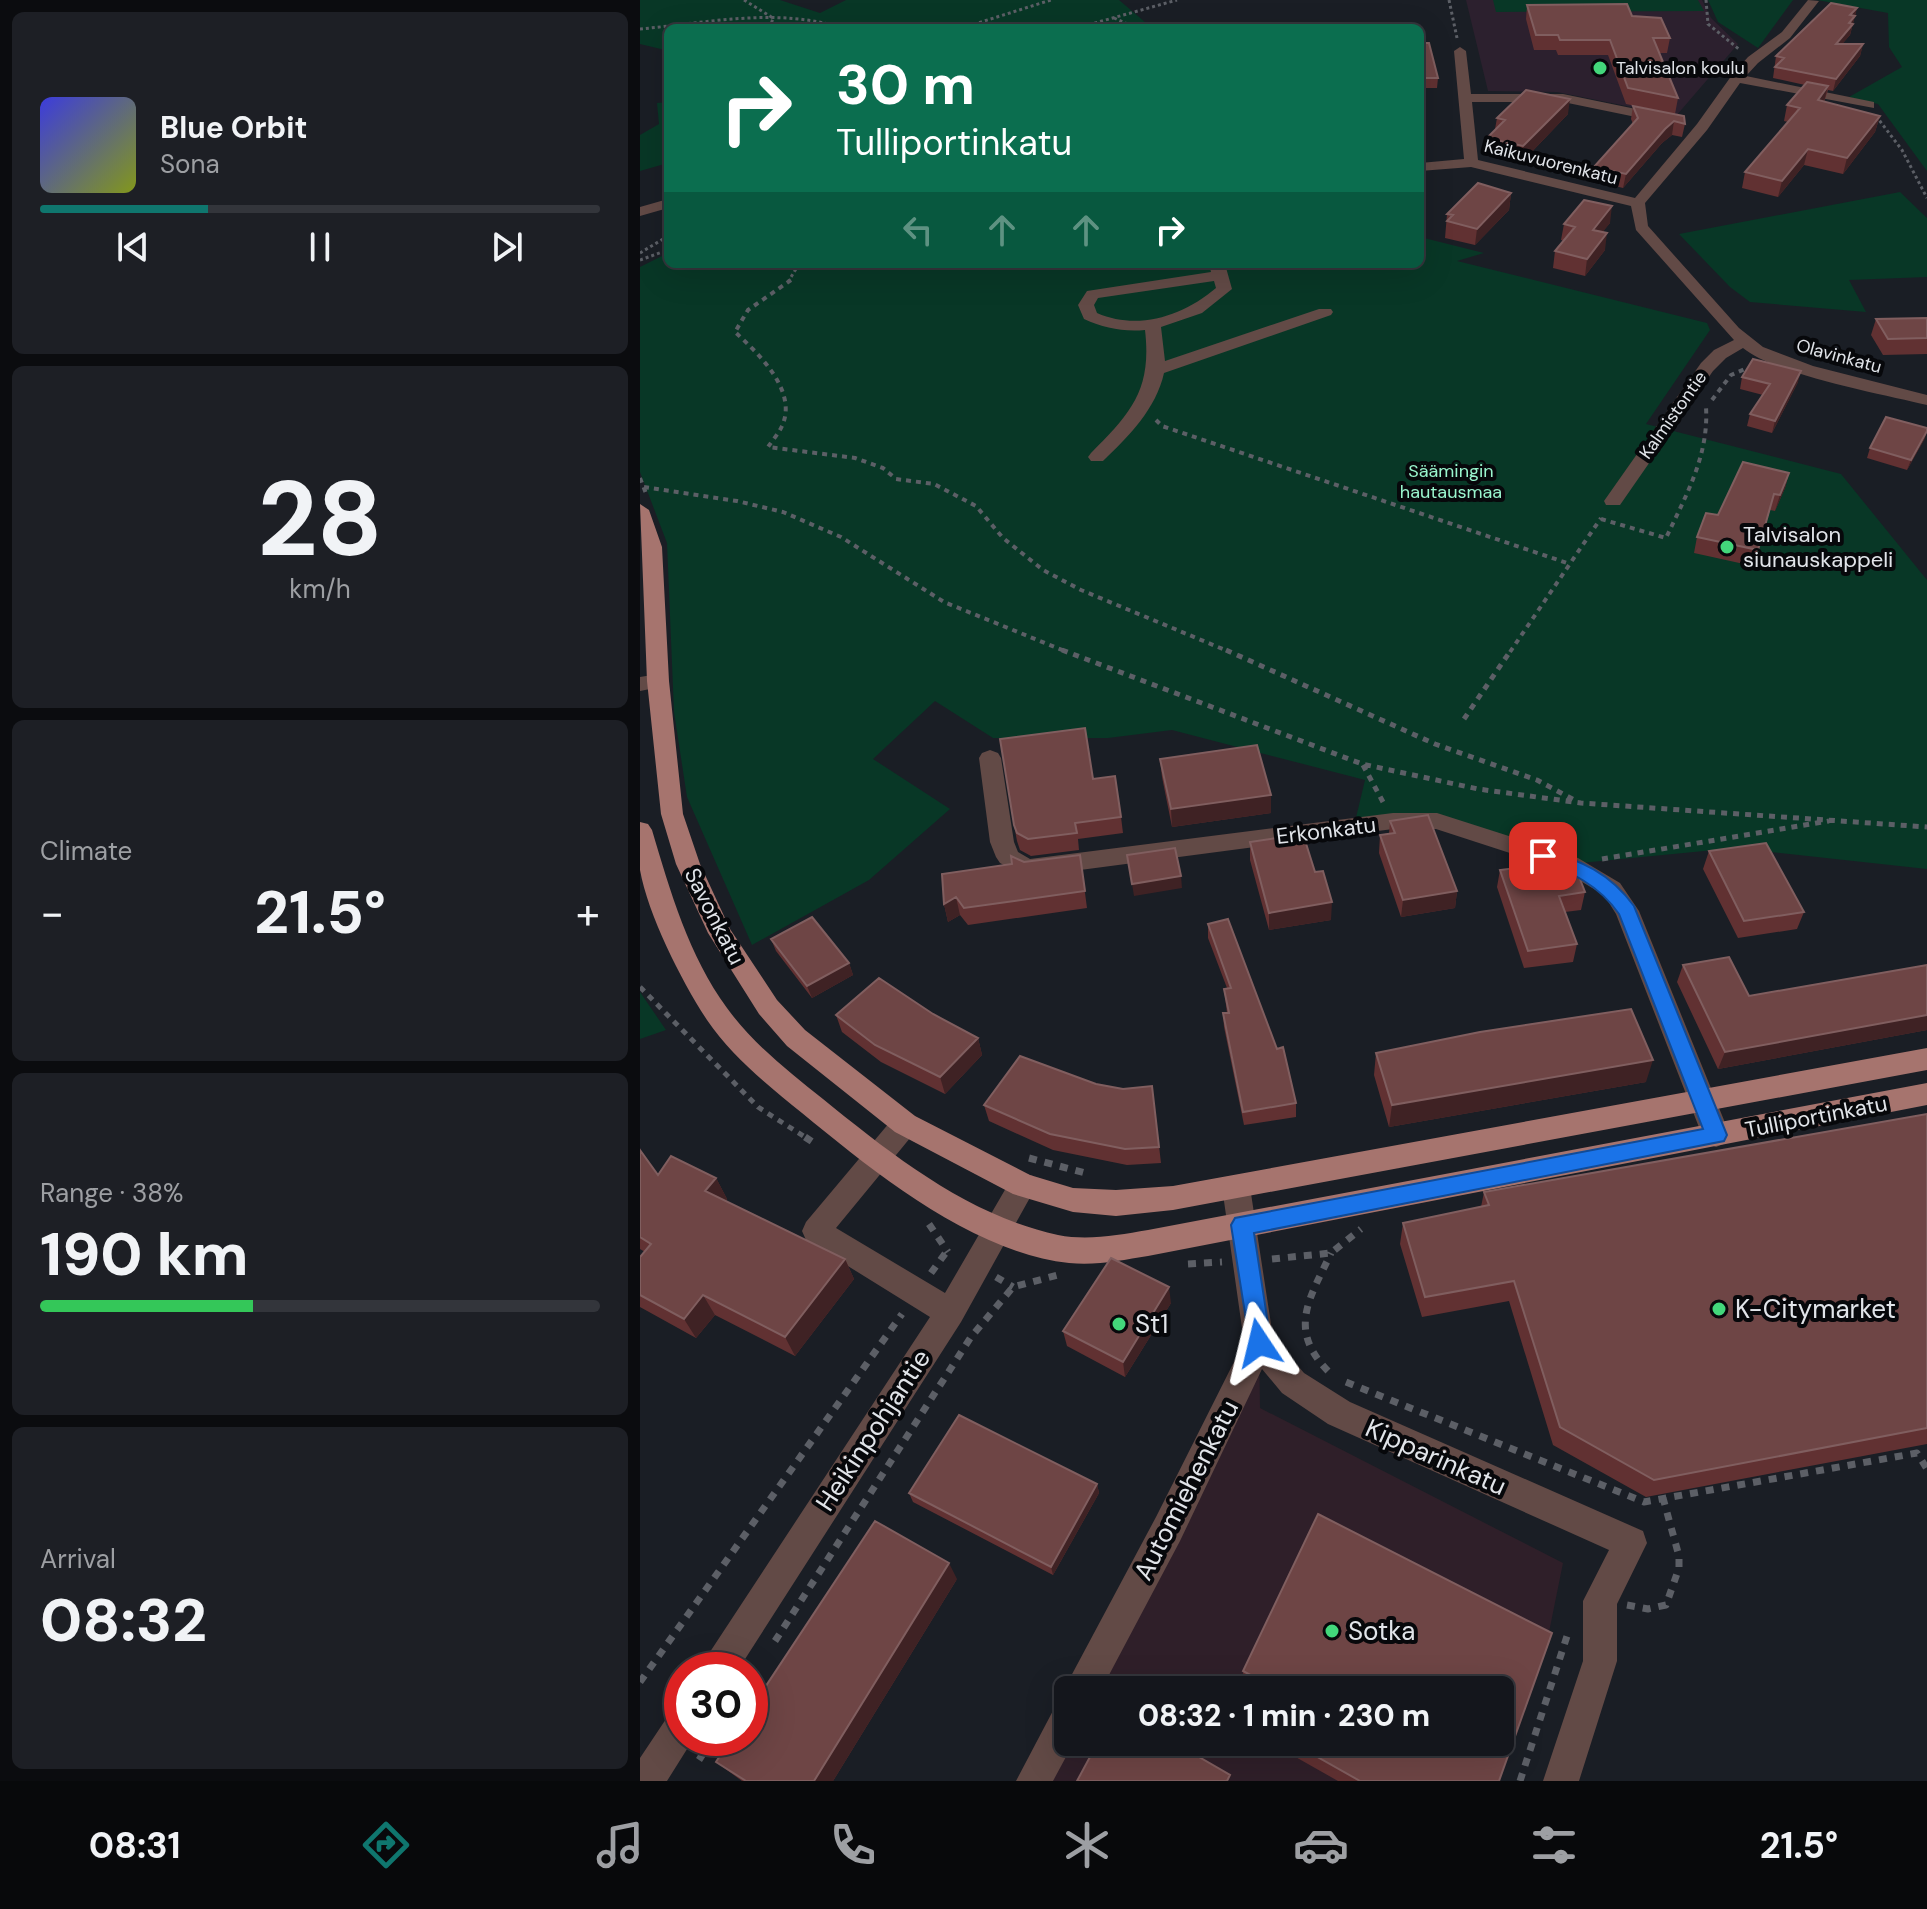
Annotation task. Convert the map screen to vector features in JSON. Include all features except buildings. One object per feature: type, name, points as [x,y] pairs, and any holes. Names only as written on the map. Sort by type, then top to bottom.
[{"type":"main road","name":"Savonkatu","points":[[644,499],[649,683],[672,814],[688,864],[720,933],[768,1007],[796,1038],[905,1124],[1023,1185]]},
{"type":"main road","name":"Savonkatu","points":[[640,830],[663,904],[685,957],[717,1014],[757,1062],[877,1158],[999,1229]]},
{"type":"main road","name":"Tulliportinkatu","points":[[1023,1185],[1073,1200],[1116,1203],[1173,1198],[1927,1059]]},
{"type":"main road","name":"Tulliportinkatu","points":[[999,1229],[1055,1247],[1085,1252],[1242,1225],[1927,1094]]},
{"type":"street","points":[[1638,203],[1702,127],[1737,78],[1753,60],[1786,35],[1813,1]]},
{"type":"street","points":[[1460,51],[1471,163]]},
{"type":"street","points":[[1737,78],[1869,105]]},
{"type":"street","points":[[1463,98],[1563,98],[1702,127]]},
{"type":"street","name":"Kaikuvuorenkatu","points":[[1424,167],[1471,163],[1638,203],[1641,227],[1744,341]]},
{"type":"street","points":[[640,212],[664,204]]},
{"type":"street","points":[[1220,269],[1224,289],[1211,302],[1153,324],[1102,324],[1090,316],[1086,305],[1093,294],[1113,289],[1198,281],[1220,269]]},
{"type":"street","points":[[1156,370],[1325,312]]},
{"type":"street","points":[[1097,457],[1128,426],[1141,406],[1156,370],[1153,324]]},
{"type":"street","name":"Olavinkatu","points":[[1744,341],[1757,351],[1807,370],[1927,400]]},
{"type":"street","name":"Kalmistontie","points":[[1613,501],[1707,367],[1720,354],[1744,341]]},
{"type":"street","name":"Erkonkatu","points":[[990,758],[1002,842],[1008,857],[1027,868],[1393,821],[1437,821],[1570,864],[1612,889],[1627,911],[1716,1135]]},
{"type":"street","points":[[905,1124],[816,1231],[950,1312]]},
{"type":"street","name":"Heikinpohjantie","points":[[730,1652],[950,1312],[1023,1185]]},
{"type":"street","points":[[1236,1187],[1259,1343]]},
{"type":"street","name":"Kipparinkatu","points":[[1259,1343],[1293,1383],[1339,1413],[1631,1543],[1600,1601],[1600,1661],[1561,1781]]},
{"type":"street","name":"Automiehenkatu","points":[[1089,1676],[1168,1529],[1259,1343]]},
{"type":"street","points":[[1034,1781],[1054,1743]]},
{"type":"street","points":[[646,1781],[664,1753]]},
{"type":"path","points":[[744,0],[773,18]]},
{"type":"path","points":[[975,24],[1051,0]]},
{"type":"path","points":[[1090,24],[1177,0]]},
{"type":"path","points":[[1449,0],[1460,51]]},
{"type":"path","points":[[1706,0],[1708,24],[1753,60]]},
{"type":"path","points":[[1113,17],[1128,24]]},
{"type":"path","points":[[771,24],[773,18]]},
{"type":"path","points":[[700,24],[773,18],[834,24]]},
{"type":"path","points":[[640,29],[664,27]]},
{"type":"path","points":[[1869,105],[1902,150],[1927,198]]},
{"type":"path","points":[[640,253],[664,238]]},
{"type":"path","points":[[640,260],[664,251]]},
{"type":"path","points":[[798,268],[787,283],[748,309],[735,332],[756,351],[786,396],[783,425],[768,447],[842,455],[883,468],[896,479],[934,484],[976,506],[1003,538],[1043,570],[1081,590],[1174,626],[1435,744],[1537,780],[1581,803]]},
{"type":"path","points":[[1601,519],[1666,538],[1696,472],[1708,435],[1704,410],[1731,375],[1744,367]]},
{"type":"path","points":[[1141,406],[1162,426],[1570,564]]},
{"type":"path","points":[[640,478],[644,499],[737,501],[783,512],[841,537],[944,602],[1362,764],[1478,789],[1581,803],[1927,827]]},
{"type":"path","points":[[1464,719],[1613,501]]},
{"type":"path","points":[[1362,764],[1393,821]]},
{"type":"path","points":[[1570,864],[1837,820]]},
{"type":"path","points":[[1016,1153],[1056,1167],[1094,1175]]},
{"type":"path","points":[[640,1682],[947,1251]]},
{"type":"path","points":[[1331,1253],[1306,1311],[1304,1330],[1309,1350],[1333,1376],[1644,1502],[1917,1453],[1927,1469]]},
{"type":"path","points":[[768,1652],[971,1337],[1013,1287]]},
{"type":"shaded area","name":"Talvisalon koulu","points":[[1466,0],[1702,0],[1711,18],[1738,44],[1676,116],[1557,92],[1488,91]]},
{"type":"shaded area","points":[[1259,1343],[1260,1408],[1563,1563],[1546,1647],[1514,1735],[1514,1676],[1089,1676]]},
{"type":"shaded area","points":[[1056,1756],[1506,1756],[1497,1781],[1034,1781]]},
{"type":"green space","points":[[640,0],[780,0],[820,13],[846,0],[1119,0],[1147,24],[664,24],[664,50],[640,44]]},
{"type":"green space","points":[[1493,0],[1698,0],[1704,11],[1496,12]]},
{"type":"green space","points":[[1708,0],[1793,0],[1758,48],[1718,22]]},
{"type":"green space","points":[[1817,0],[1927,0],[1927,171],[1878,104],[1849,97],[1902,67],[1889,47],[1888,13]]},
{"type":"green space","points":[[664,102],[664,164],[640,171],[640,135],[659,124],[657,103]]},
{"type":"green space","points":[[1900,192],[1927,218],[1927,277],[1849,280],[1866,312],[1750,302],[1730,287],[1679,234]]},
{"type":"green space","name":"Säämingin hautausmaa","points":[[1424,238],[1484,253],[1457,261],[1707,323],[1710,330],[1646,424],[1841,474],[1927,580],[1927,869],[1735,848],[1570,864],[1437,821],[1354,826],[1365,780],[1172,730],[1108,738],[993,738],[935,701],[873,759],[950,809],[869,880],[752,945],[687,797],[674,712],[667,543],[640,472],[640,267],[664,255],[664,268],[1424,268]]},
{"type":"green space","points":[[640,992],[666,1030],[640,1039]]},
{"type":"place","name":"Talvisalon koulu","points":[[1600,68]]},
{"type":"place","name":"Talvisalon siunauskappeli","points":[[1727,547]]},
{"type":"place","name":"K-Citymarket","points":[[1719,1309]]},
{"type":"place","name":"St1","points":[[1119,1324]]},
{"type":"place","name":"Sotka","points":[[1332,1631]]},
{"type":"route","points":[[1259,1343],[1242,1225],[1716,1135],[1627,911],[1612,889],[1570,864],[1543,856]]}]
